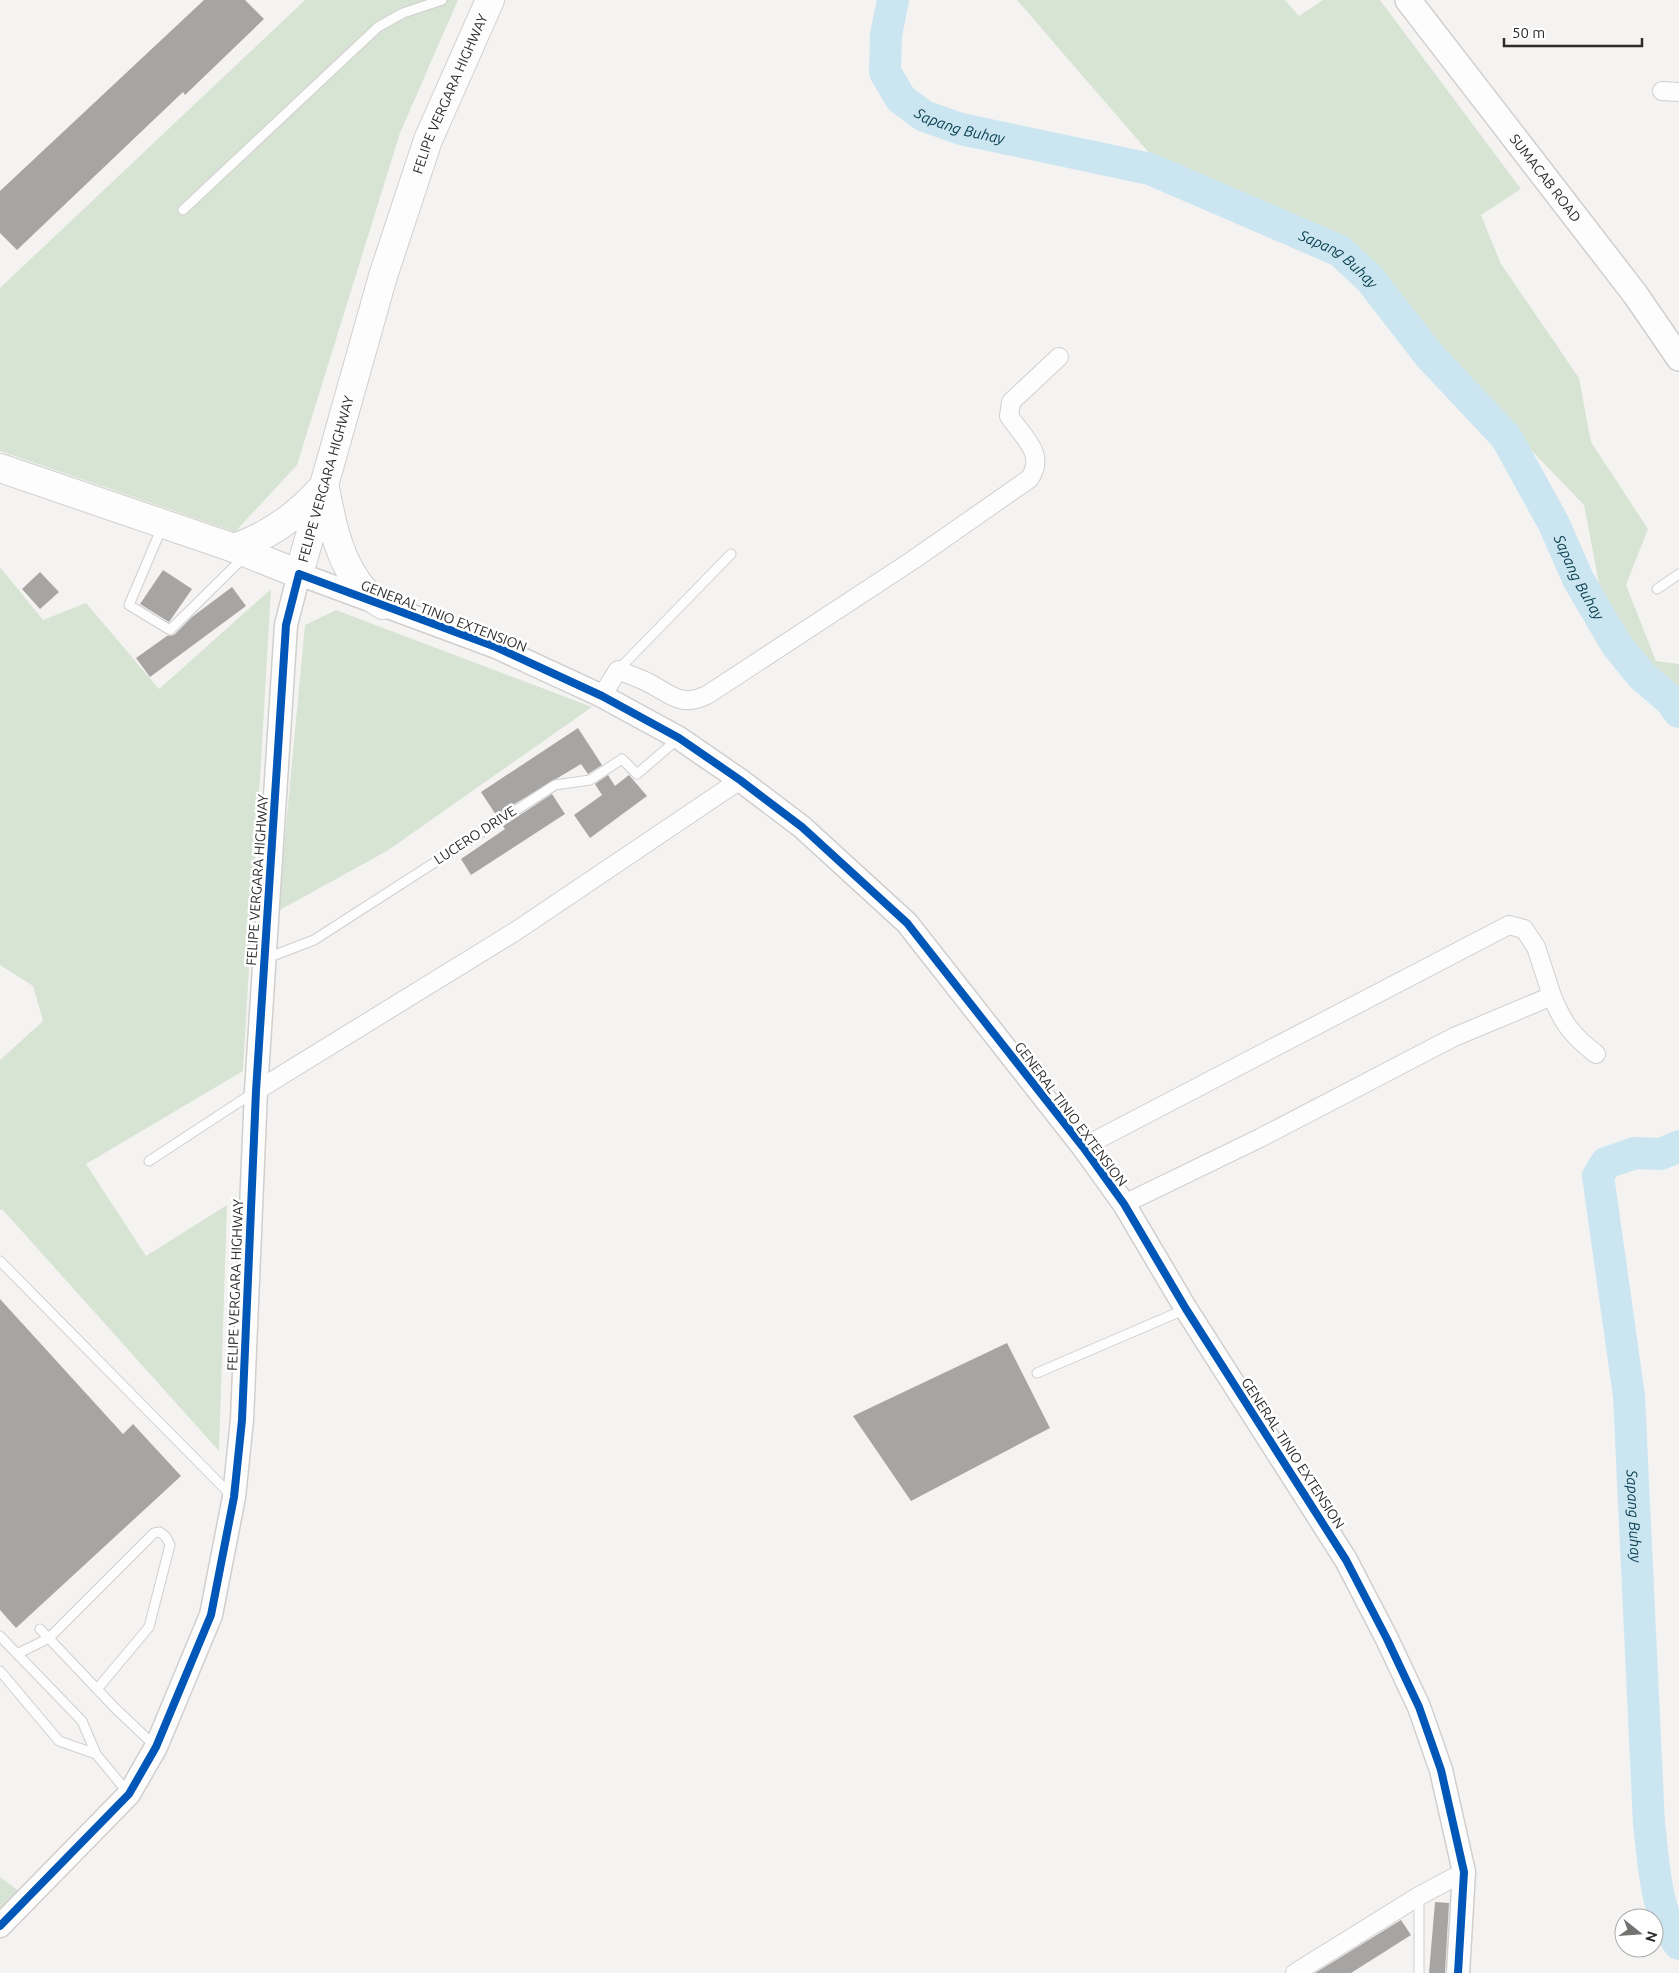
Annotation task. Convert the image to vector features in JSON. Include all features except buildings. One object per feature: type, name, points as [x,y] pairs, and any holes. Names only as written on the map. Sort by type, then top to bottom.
[{"type":"main road","name":"FELIPE VERGARA HIGHWAY","points":[[299,574],[383,276],[428,140],[490,0]]},
{"type":"main road","name":"SUMACAB ROAD","points":[[1408,0],[1636,294],[1679,358]]},
{"type":"main road","name":"GENERAL TINIO EXTENSION","points":[[0,468],[241,550],[299,574]]},
{"type":"main road","points":[[241,550],[251,542],[278,528],[302,509],[325,484]]},
{"type":"main road","points":[[325,484],[331,522],[341,552],[365,592],[383,605]]},
{"type":"street","points":[[602,696],[618,670],[646,682],[678,700],[694,701],[707,695],[913,560],[1029,479],[1036,470],[1037,460],[1034,452],[1009,416],[1009,410],[1011,402],[1058,357]]},
{"type":"street","name":"GENERAL TINIO EXTENSION","points":[[299,574],[496,647],[602,696],[679,738],[740,780],[802,827],[907,923],[1083,1148],[1124,1204],[1186,1309],[1346,1560],[1388,1639],[1419,1707],[1441,1770],[1464,1872],[1458,1973]]},
{"type":"street","name":"FELIPE VERGARA HIGHWAY","points":[[0,1926],[129,1794],[156,1747],[211,1615],[234,1498],[242,1420],[256,1091],[286,625],[299,574]]},
{"type":"street","points":[[256,1091],[516,931],[740,780]]},
{"type":"street","points":[[1083,1148],[1509,925],[1524,929],[1536,947],[1559,1013],[1572,1035],[1596,1054]]},
{"type":"street","points":[[1124,1204],[1260,1138],[1454,1038],[1552,996]]},
{"type":"street","points":[[1295,1973],[1419,1896],[1464,1872]]},
{"type":"lane","points":[[183,210],[378,27],[403,13],[442,0]]},
{"type":"lane","points":[[164,523],[128,605],[170,630],[241,550]]},
{"type":"lane","points":[[618,670],[731,554]]},
{"type":"lane","points":[[1657,588],[1679,574]]},
{"type":"lane","name":"LUCERO DRIVE","points":[[265,958],[314,940],[555,785],[590,780],[622,760],[637,774],[679,738]]},
{"type":"lane","points":[[149,1161],[256,1091]]},
{"type":"lane","points":[[0,1261],[234,1498]]},
{"type":"lane","points":[[1037,1373],[1186,1309]]},
{"type":"lane","points":[[17,1654],[49,1638],[154,1533],[160,1532],[166,1536],[170,1545],[149,1627],[98,1688]]},
{"type":"lane","points":[[40,1629],[115,1708],[156,1747]]},
{"type":"lane","points":[[0,1636],[82,1721],[96,1754],[129,1794]]},
{"type":"lane","points":[[0,1671],[59,1741],[96,1754]]},
{"type":"lane","points":[[1419,1896],[1419,1973]]},
{"type":"green space","points":[[305,0],[458,0],[400,133],[297,465],[235,532],[0,451],[0,288]]},
{"type":"green space","points":[[1017,0],[1285,0],[1299,16],[1323,0],[1380,0],[1521,189],[1481,215],[1501,264],[1579,378],[1591,442],[1648,529],[1626,585],[1656,661],[1679,664],[1679,705],[1605,615],[1584,505],[1509,427],[1419,318],[1339,237],[1227,186],[1150,154]]},
{"type":"green space","points":[[0,567],[43,620],[86,603],[159,689],[271,589],[243,1071],[86,1164],[146,1256],[227,1205],[219,1451],[2,1209],[0,1210],[0,1060],[43,1021],[33,986],[0,965]]},
{"type":"green space","points":[[336,610],[592,707],[387,851],[278,911],[305,625]]},
{"type":"green space","points":[[0,1877],[23,1894],[0,1916]]},
{"type":"waterway","name":"Sapang Buhay","points":[[893,0],[886,35],[885,72],[901,99],[924,116],[961,129],[1150,169],[1340,251],[1370,279],[1429,355],[1506,437],[1554,524],[1578,579],[1616,644],[1641,675],[1671,701],[1679,712]]},
{"type":"waterway","name":"Sapang Buhay","points":[[1679,1146],[1661,1154],[1635,1153],[1606,1163],[1598,1176],[1629,1396],[1649,1824],[1654,1871],[1660,1902],[1671,1931],[1679,1944]]},
{"type":"cycle path","points":[[0,1926],[129,1794],[156,1747],[211,1615],[234,1497],[242,1420],[256,1091],[286,625],[299,574],[496,647],[602,696],[679,738],[740,780],[802,827],[907,923],[1083,1147],[1124,1204],[1186,1309],[1346,1560],[1387,1639],[1419,1707],[1441,1770],[1464,1872],[1458,1973]]}]
